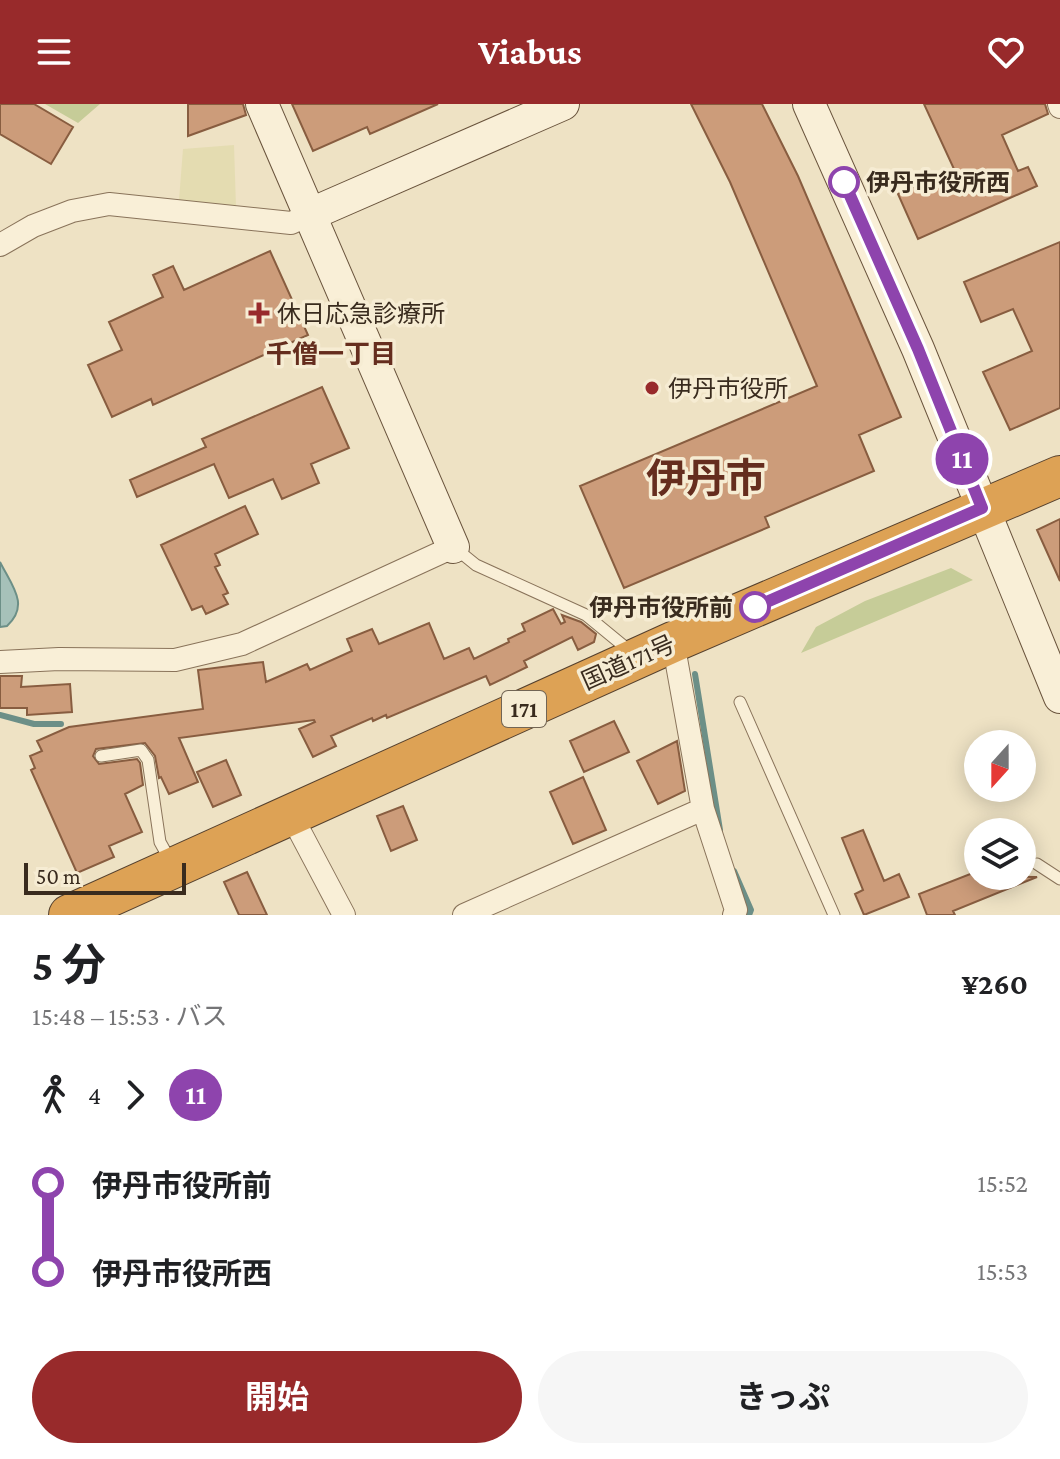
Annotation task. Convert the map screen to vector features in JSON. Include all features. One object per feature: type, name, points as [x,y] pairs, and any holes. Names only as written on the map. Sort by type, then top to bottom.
[{"type":"highway","name":"国道171号","points":[[69,915],[673,642],[1060,476]]},
{"type":"street","points":[[0,662],[175,660],[209,653],[242,644],[453,547],[262,104]]},
{"type":"street","points":[[0,245],[33,226],[72,211],[109,204],[291,223],[563,104]]},
{"type":"street","points":[[809,104],[918,349],[1060,697]]},
{"type":"street","points":[[673,642],[703,809],[736,910],[734,915]]},
{"type":"street","points":[[464,915],[703,809]]},
{"type":"street","points":[[290,813],[344,915]]},
{"type":"lane","points":[[453,547],[476,565],[586,615],[638,658]]},
{"type":"lane","points":[[740,702],[834,915]]},
{"type":"lane","points":[[101,756],[141,750],[148,760],[160,842],[174,868]]},
{"type":"lane","points":[[1037,864],[1060,879]]},
{"type":"shaded area","points":[[234,145],[236,207],[179,200],[183,149]]},
{"type":"green space","points":[[45,104],[100,104],[78,123]]},
{"type":"green space","points":[[951,568],[973,580],[801,653],[816,627],[865,601]]},
{"type":"water","points":[[0,562],[14,587],[18,603],[14,618],[7,626],[0,627]]},
{"type":"building","points":[[0,104],[34,104],[73,127],[51,164],[0,134]]},
{"type":"building","points":[[188,104],[243,104],[246,115],[188,136]]},
{"type":"building","points":[[292,104],[438,104],[370,134],[367,127],[313,151]]},
{"type":"building","name":"伊丹市役所","points":[[691,104],[762,104],[798,176],[901,417],[859,435],[874,471],[765,517],[769,527],[624,588],[580,486],[817,386],[730,182]]},
{"type":"building","points":[[924,104],[1045,104],[1048,114],[1002,135],[1018,171],[1028,167],[1037,186],[918,239],[898,194],[954,169]]},
{"type":"building","points":[[1060,242],[1060,408],[1010,430],[983,372],[1032,351],[1013,309],[981,322],[964,282]]},
{"type":"building","points":[[270,251],[308,335],[153,405],[151,399],[112,417],[88,365],[122,350],[109,322],[163,297],[153,275],[173,266],[184,290]]},
{"type":"building","points":[[322,387],[349,448],[311,464],[319,483],[282,499],[273,479],[229,498],[214,464],[137,497],[130,480],[206,447],[202,439]]},
{"type":"building","points":[[245,506],[258,534],[215,554],[220,565],[215,567],[228,593],[223,595],[228,604],[206,614],[202,606],[192,610],[161,545]]},
{"type":"building","points":[[1060,519],[1060,581],[1037,530]]},
{"type":"building","points":[[553,609],[561,624],[565,622],[562,615],[581,622],[596,634],[594,642],[578,650],[572,637],[524,661],[527,667],[490,685],[486,676],[387,718],[386,715],[373,721],[372,718],[331,736],[336,746],[313,757],[299,729],[314,720],[179,738],[198,782],[169,794],[159,778],[155,756],[145,743],[96,749],[93,756],[99,764],[137,759],[140,763],[143,785],[125,794],[142,832],[109,846],[114,857],[77,873],[31,770],[35,768],[30,756],[42,751],[37,741],[69,727],[203,709],[198,670],[263,662],[266,682],[307,664],[310,670],[352,651],[347,639],[372,629],[379,644],[429,623],[444,659],[469,648],[474,659],[509,642],[508,639],[525,631],[522,624]]},
{"type":"building","points":[[0,676],[22,676],[21,687],[70,684],[72,712],[27,715],[27,708],[0,708]]},
{"type":"building","points":[[614,721],[629,752],[584,772],[570,741]]},
{"type":"building","points":[[677,741],[685,791],[658,804],[637,761]]},
{"type":"building","points":[[226,760],[241,795],[213,807],[197,772]]},
{"type":"building","points":[[583,777],[606,830],[573,844],[550,792]]},
{"type":"building","points":[[403,806],[417,840],[391,851],[377,816]]},
{"type":"building","points":[[863,830],[884,881],[899,874],[909,897],[864,915],[855,894],[863,890],[842,838]]},
{"type":"building","points":[[247,872],[267,915],[239,915],[224,882]]},
{"type":"building","points":[[964,876],[964,890],[1005,890],[953,911],[955,915],[927,915],[919,894]]},
{"type":"waterway","points":[[695,674],[720,830]]},
{"type":"waterway","points":[[0,715],[34,724],[61,724]]},
{"type":"waterway","points":[[734,871],[751,910],[749,915]]},
{"type":"bus line","name":"11","points":[[755,607],[982,508],[918,349],[844,182]]},
{"type":"place","name":"伊丹市役所西","points":[[844,182]]},
{"type":"place","name":"休日応急診療所","points":[[259,313]]},
{"type":"place","name":"伊丹市役所","points":[[652,388]]},
{"type":"place","name":"伊丹市役所前","points":[[755,607]]},
{"type":"district","name":"千僧一丁目","points":[[331,354]]},
{"type":"district","name":"伊丹市","points":[[706,478]]}]
